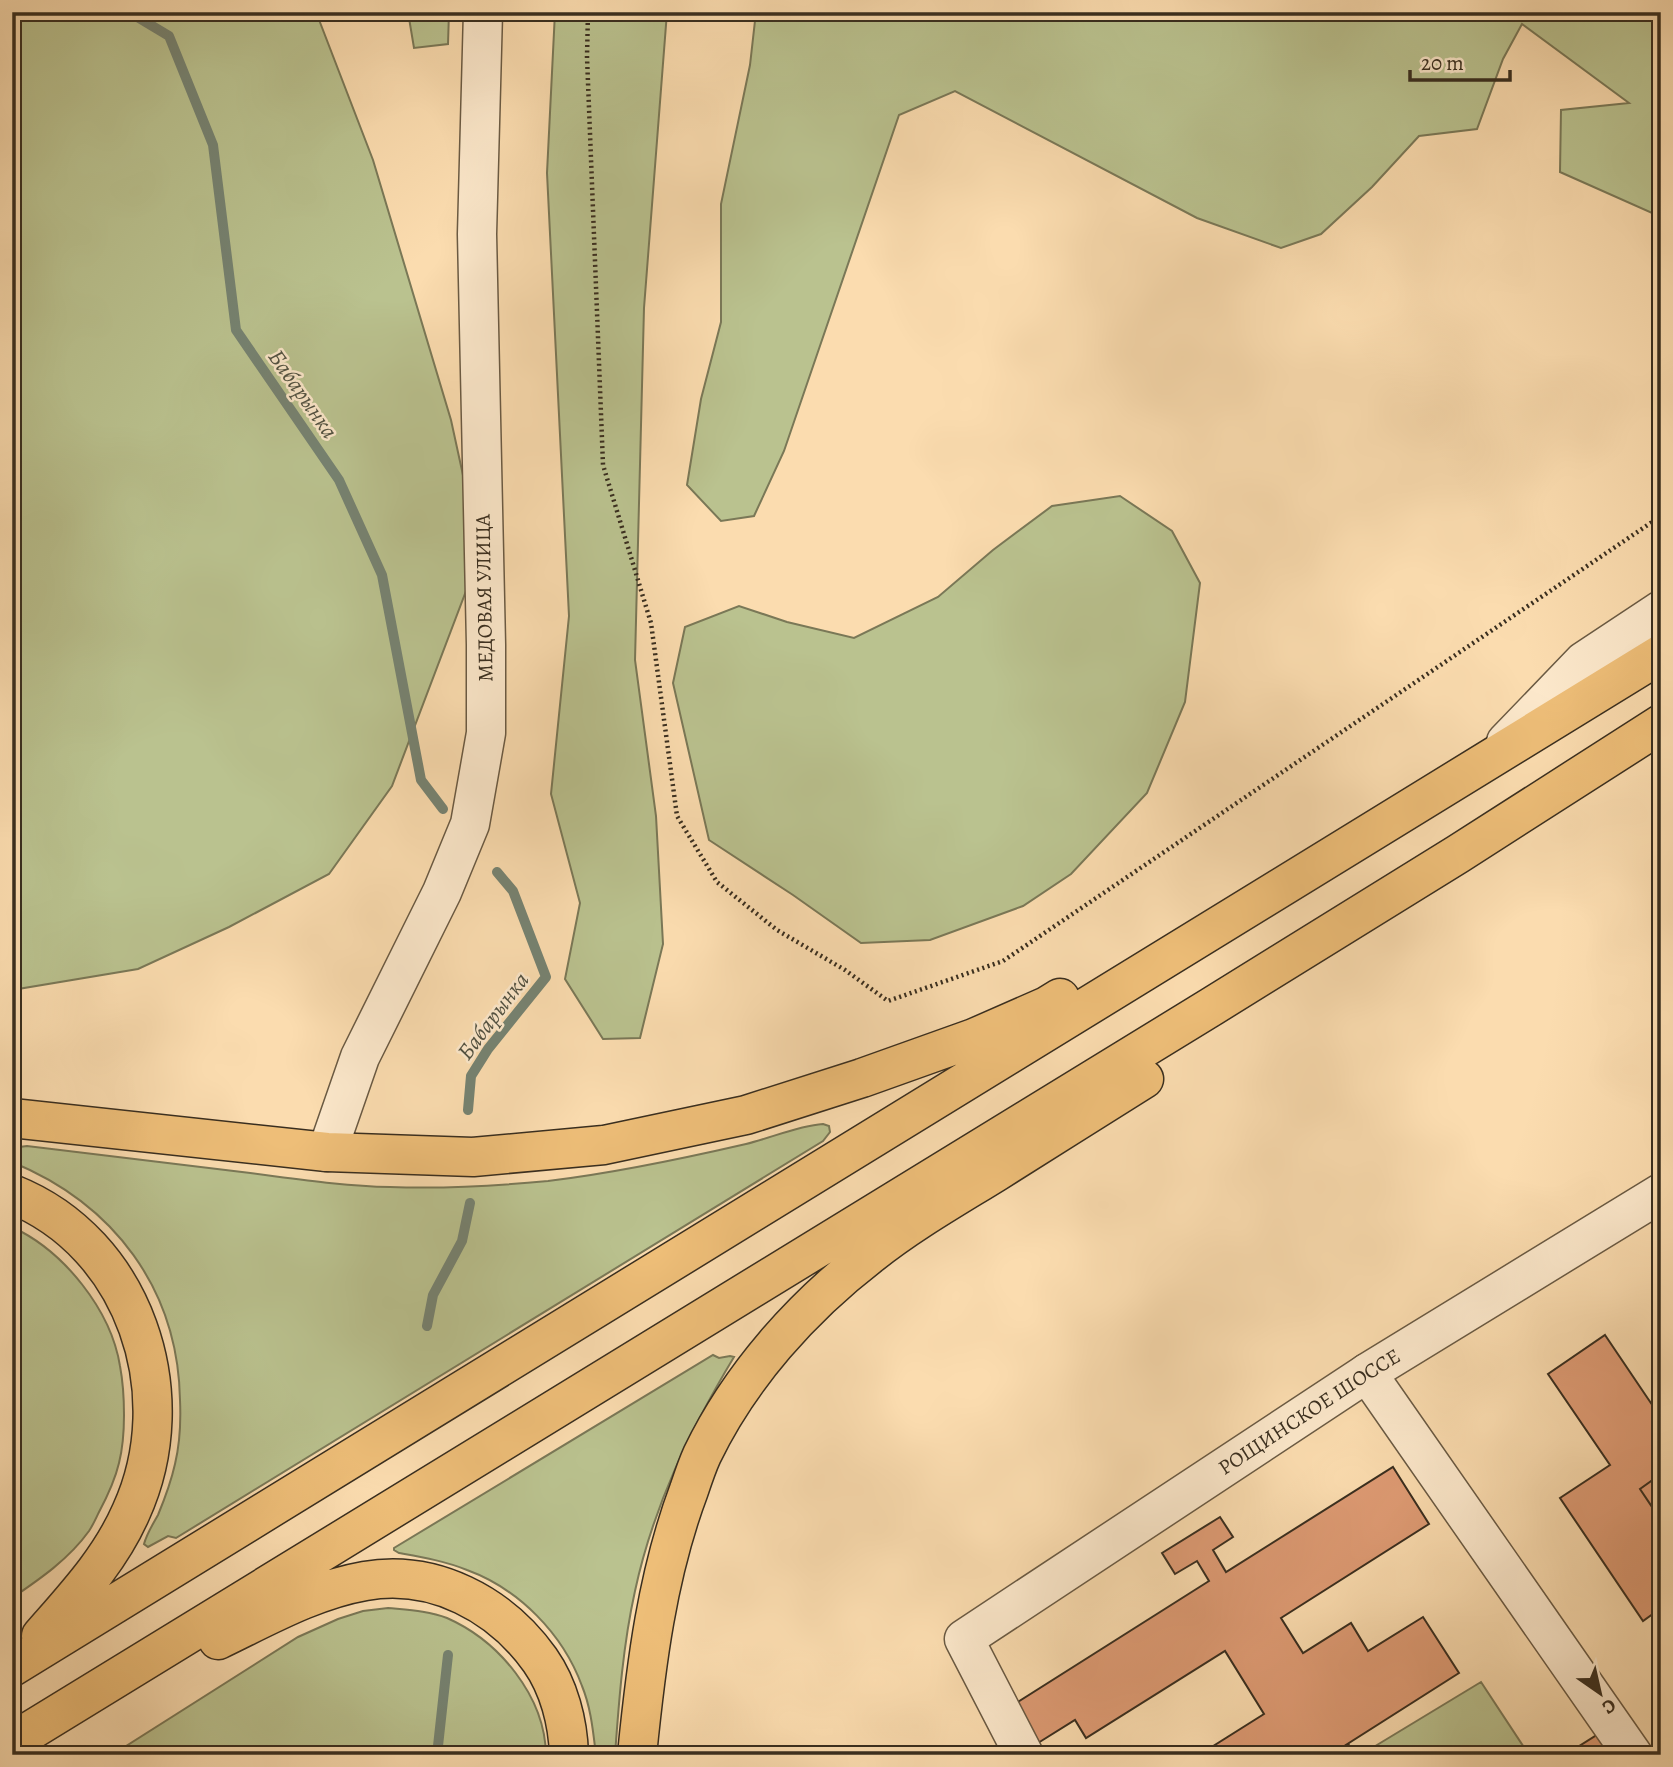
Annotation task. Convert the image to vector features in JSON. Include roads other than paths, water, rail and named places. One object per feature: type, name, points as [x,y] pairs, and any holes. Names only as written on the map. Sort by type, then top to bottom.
[{"type":"main road","points":[[15,1665],[1661,654]]},
{"type":"main road","points":[[12,1742],[1199,1014],[1458,854],[1661,724]]},
{"type":"main road","points":[[12,1118],[327,1152],[473,1157],[604,1144],[746,1115],[974,1038],[1047,1006],[1217,901],[1485,763]]},
{"type":"main road","points":[[637,1755],[644,1685],[659,1595],[678,1519],[708,1444],[735,1396],[776,1343],[815,1302],[872,1254],[918,1221],[1227,1027],[1458,854]]},
{"type":"main road","points":[[12,1194],[45,1211],[75,1233],[121,1287],[145,1349],[152,1381],[153,1417],[143,1483],[112,1549],[96,1573],[15,1665]]},
{"type":"main road","points":[[54,1716],[326,1590],[368,1580],[401,1578],[437,1584],[469,1597],[496,1613],[516,1631],[541,1661],[557,1694],[568,1730],[569,1755]]},
{"type":"street","name":"МЕДОВАЯ УЛИЦА","points":[[327,1152],[360,1057],[442,892],[470,824],[486,733],[477,234],[483,12]]},
{"type":"street","points":[[1485,763],[1584,661],[1661,610]]},
{"type":"street","name":"РОЩИНСКОЕ ШОССЕ","points":[[1024,1755],[964,1639],[1367,1373],[1661,1193]]},
{"type":"street","points":[[1367,1373],[1633,1755]]},
{"type":"street","points":[[1653,1755],[1661,1750]]},
{"type":"waterway","name":"Бабарынка","points":[[129,12],[169,36],[213,145],[236,330],[339,480],[382,575],[421,780],[443,809]]},
{"type":"waterway","name":"Бабарынка","points":[[468,1110],[471,1076],[488,1049],[546,977],[513,891],[497,872]]},
{"type":"waterway","name":"Бабарынка","points":[[427,1326],[433,1295],[462,1241],[470,1203]]},
{"type":"waterway","name":"Бабарынка","points":[[437,1755],[448,1655]]}]
